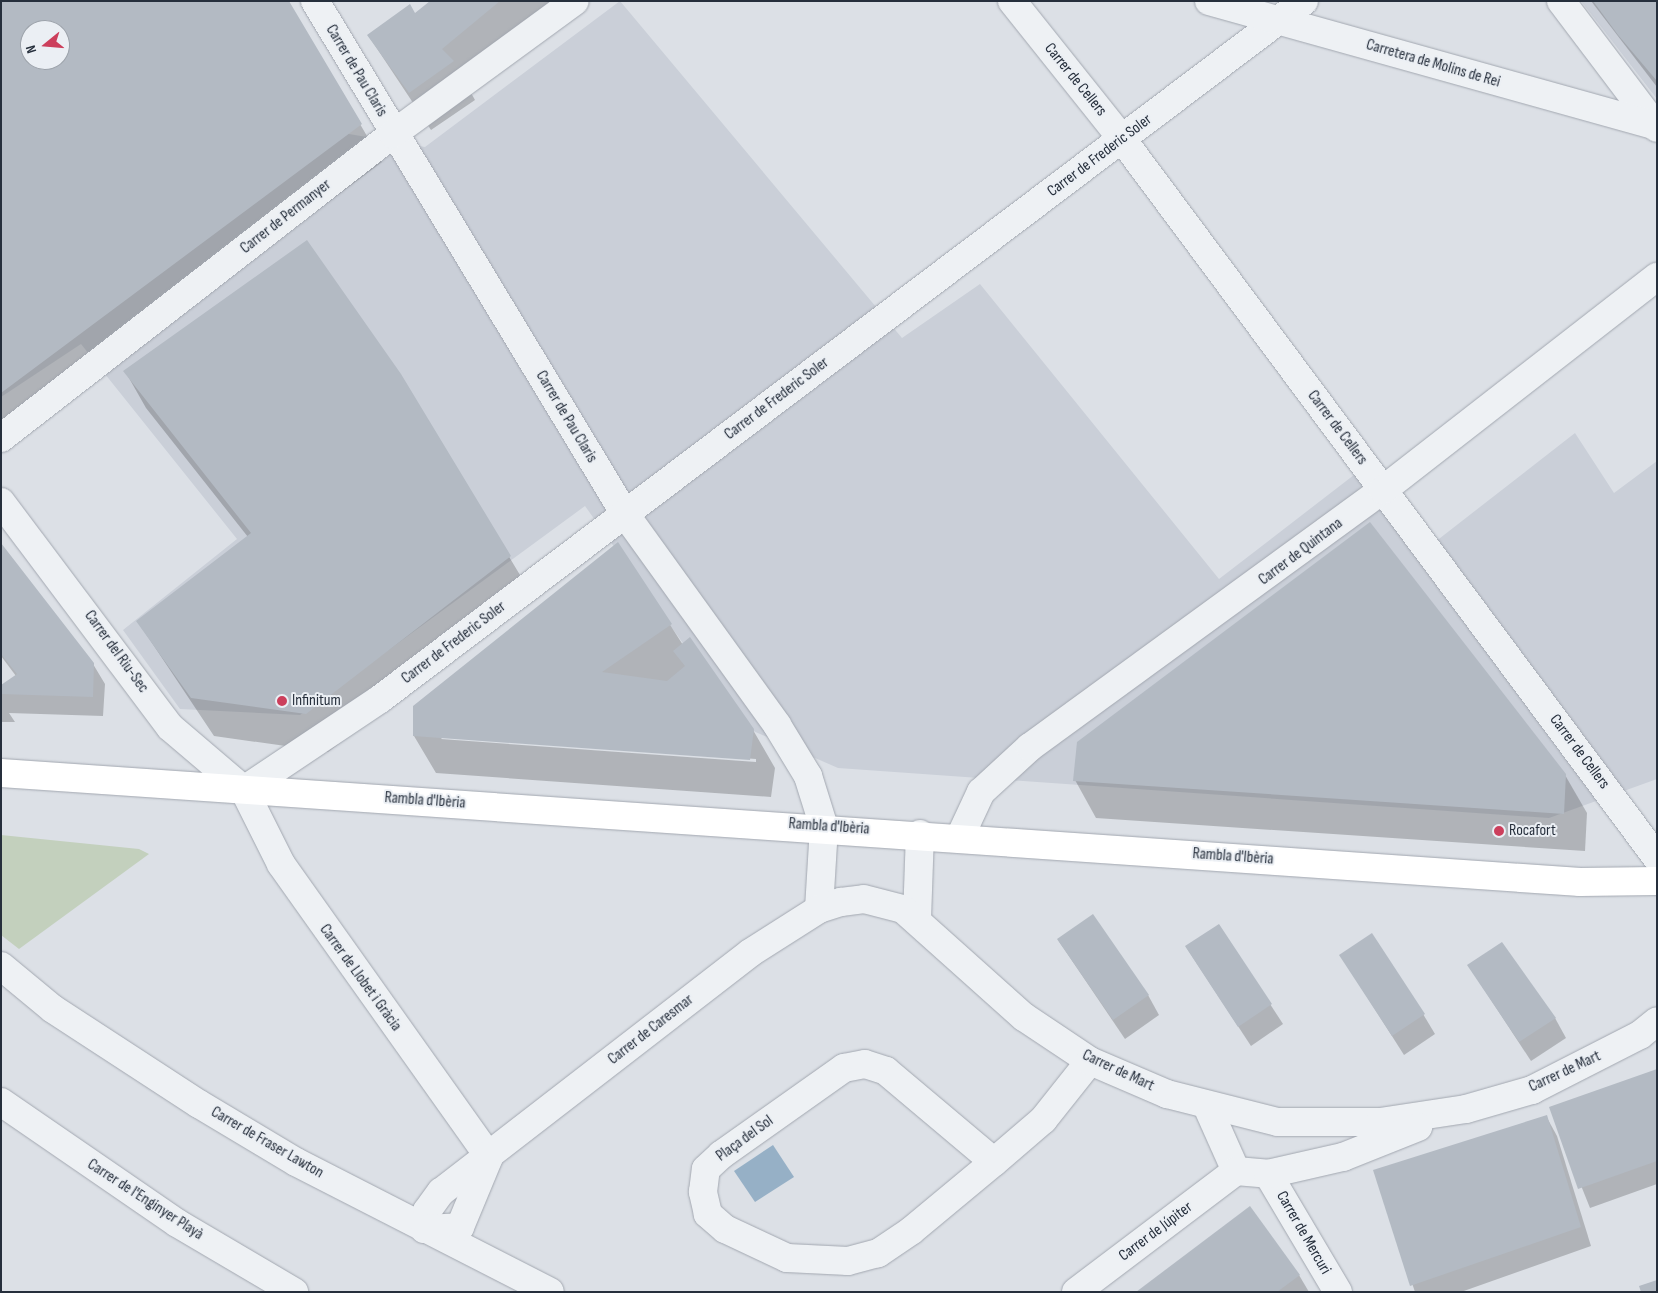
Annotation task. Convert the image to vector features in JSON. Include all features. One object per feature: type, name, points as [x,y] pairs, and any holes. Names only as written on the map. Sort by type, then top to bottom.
[{"type":"main road","name":"Rambla d'Ibèria","points":[[1,773],[824,827],[1580,882],[1657,881]]},
{"type":"street","name":"Carrer de Pau Claris","points":[[315,1],[393,134],[625,514],[777,725],[808,776],[824,827]]},
{"type":"street","name":"Carrer de Permanyer","points":[[1,438],[393,134],[575,1]]},
{"type":"street","name":"Carrer de Cellers","points":[[1012,1],[1122,139],[1657,858]]},
{"type":"street","name":"Carretera de Molins de Rei","points":[[1209,1],[1656,127]]},
{"type":"street","name":"Carrer de Frederic Soler","points":[[244,790],[380,699],[1304,1]]},
{"type":"street","points":[[1560,1],[1656,127]]},
{"type":"street","name":"Carrer de Quintana","points":[[960,837],[981,792],[1030,746],[1383,490],[1657,277]]},
{"type":"street","name":"Carrer del Riu-Sec","points":[[1,502],[170,728],[244,790]]},
{"type":"street","name":"Carrer de Llobet i Gràcia","points":[[244,790],[281,864],[489,1157]]},
{"type":"street","points":[[819,909],[824,827]]},
{"type":"street","points":[[917,919],[920,834]]},
{"type":"street","name":"Carrer de Mart","points":[[819,909],[864,899],[903,909],[917,919],[1024,1017],[1090,1061],[1207,1106],[1278,1122],[1322,1124],[1380,1122],[1466,1108],[1532,1090],[1640,1035],[1657,1021]]},
{"type":"street","name":"Carrer de Caresmar","points":[[424,1229],[428,1211],[440,1192],[489,1157],[750,953],[819,909]]},
{"type":"street","name":"Carrer de Fraser Lawton","points":[[1,966],[53,1009],[199,1104],[424,1229],[550,1292]]},
{"type":"street","name":"Plaça del Sol","points":[[994,1162],[886,1071],[865,1064],[844,1068],[721,1154],[706,1169],[702,1192],[708,1214],[726,1229],[787,1258],[848,1261],[878,1253],[911,1231],[994,1162],[1042,1120],[1090,1061]]},
{"type":"street","name":"Carrer de l'Enginyer Playà","points":[[1,1102],[177,1223],[294,1292]]},
{"type":"street","points":[[1207,1106],[1236,1171],[1268,1174]]},
{"type":"street","name":"Carrer de Mart","points":[[1268,1174],[1343,1156],[1466,1108]]},
{"type":"street","name":"Carrer de Júpiter","points":[[1076,1292],[1236,1171]]},
{"type":"street","name":"Carrer de Mercuri","points":[[1268,1174],[1333,1290]]},
{"type":"shaded area","points":[[1,1],[272,1],[349,134],[425,147],[620,1],[902,338],[980,284],[1219,579],[1376,458],[1435,542],[1575,433],[1614,493],[1657,461],[1657,779],[1549,818],[838,768],[742,726],[585,506],[300,715],[180,709],[123,630],[237,539],[81,344],[1,397]]},
{"type":"shaded area","points":[[1581,1],[1657,1],[1657,99]]},
{"type":"green space","points":[[1,835],[139,849],[149,854],[19,949],[1,935]]},
{"type":"water","points":[[773,1145],[794,1177],[755,1202],[734,1171]]},
{"type":"building","points":[[1,1],[289,1],[362,124],[1,393]]},
{"type":"building","points":[[430,1],[500,1],[442,49],[454,61],[409,93],[367,35],[410,4],[415,13]]},
{"type":"building","points":[[1593,1],[1657,1],[1657,81],[1618,35]]},
{"type":"building","points":[[307,240],[401,374],[511,556],[306,714],[191,698],[136,621],[251,533],[123,371]]},
{"type":"building","points":[[1370,522],[1566,774],[1564,814],[1073,781],[1077,742]]},
{"type":"building","points":[[618,542],[672,624],[602,672],[667,681],[685,666],[673,651],[690,637],[754,729],[750,760],[413,736],[413,706]]},
{"type":"building","points":[[1,543],[94,663],[93,697],[1,694],[1,685],[17,674],[1,654]]},
{"type":"building","points":[[1093,914],[1149,995],[1113,1020],[1057,939]]},
{"type":"building","points":[[1219,924],[1272,1004],[1238,1027],[1185,946]]},
{"type":"building","points":[[1372,933],[1425,1014],[1392,1036],[1339,955]]},
{"type":"building","points":[[1502,942],[1556,1018],[1519,1042],[1467,965]]},
{"type":"building","points":[[1657,1069],[1657,1161],[1578,1189],[1549,1107]]},
{"type":"building","points":[[1547,1115],[1581,1227],[1410,1286],[1373,1170]]},
{"type":"building","points":[[1250,1206],[1300,1275],[1277,1292],[1136,1292]]},
{"type":"building","points":[[1657,1280],[1657,1292],[1641,1292],[1639,1286]]},
{"type":"place","name":"Infinitum","points":[[282,701]]},
{"type":"place","name":"Rocafort","points":[[1499,831]]}]
